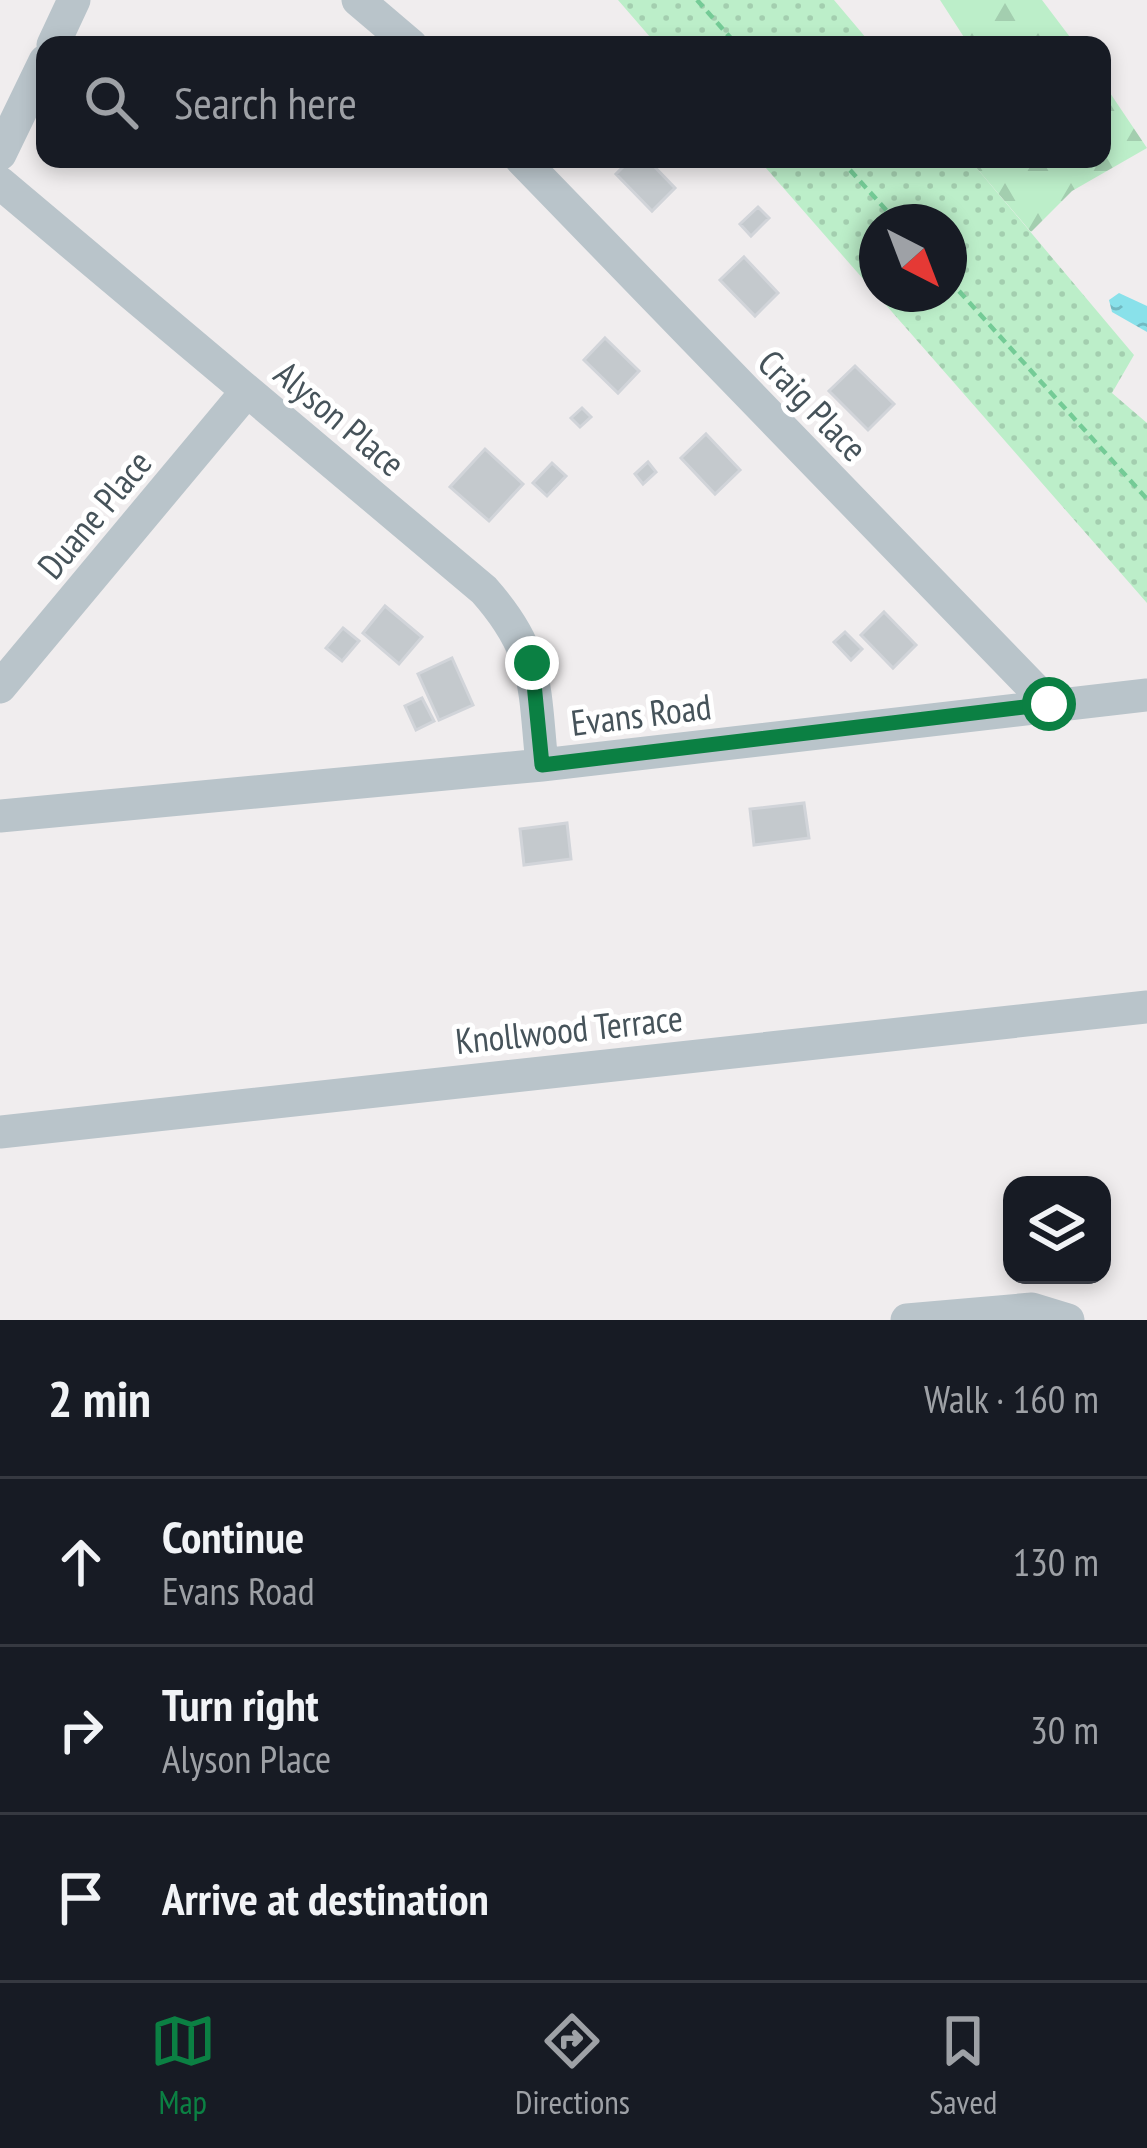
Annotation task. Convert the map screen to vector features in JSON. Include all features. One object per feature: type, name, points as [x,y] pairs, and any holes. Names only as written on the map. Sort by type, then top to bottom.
[{"type":"street","points":[[56,36],[74,0]]},
{"type":"street","points":[[358,0],[400,36]]},
{"type":"street","points":[[0,154],[36,80]]},
{"type":"street","name":"Craig Place","points":[[530,168],[1049,704]]},
{"type":"street","name":"Alyson Place","points":[[0,183],[484,590],[515,625],[532,663],[542,765]]},
{"type":"street","name":"Duane Place","points":[[0,687],[248,391]]},
{"type":"street","name":"Evans Road","points":[[0,816],[542,765],[1147,694]]},
{"type":"street","name":"Knollwood Terrace","points":[[0,1132],[1147,1007]]},
{"type":"street","points":[[908,1320],[1003,1310],[1032,1310],[1068,1320]]},
{"type":"path","points":[[697,0],[729,36]]},
{"type":"path","points":[[848,168],[881,204]]},
{"type":"path","points":[[967,300],[1147,500]]},
{"type":"green space","points":[[618,0],[834,0],[864,36],[649,36]]},
{"type":"green space","points":[[940,0],[1042,0],[1069,36],[963,36]]},
{"type":"green space","points":[[1111,94],[1147,148],[1072,191],[1031,232],[977,168],[1111,168]]},
{"type":"green space","points":[[766,168],[977,168],[1134,355],[1112,393],[1147,423],[1147,603],[892,312],[967,312],[967,204],[859,204],[859,274]]},
{"type":"water","points":[[1119,293],[1147,306],[1147,332],[1112,312],[1109,300]]},
{"type":"building","points":[[622,168],[656,168],[675,188],[652,211],[616,174]]},
{"type":"building","points":[[758,207],[769,218],[751,236],[740,224]]},
{"type":"building","points":[[744,257],[778,293],[755,316],[720,280]]},
{"type":"building","points":[[605,338],[639,371],[618,393],[584,360]]},
{"type":"building","points":[[855,366],[894,404],[868,430],[829,391]]},
{"type":"building","points":[[582,408],[591,417],[580,427],[571,418]]},
{"type":"building","points":[[706,434],[740,470],[715,494],[681,458]]},
{"type":"building","points":[[485,449],[523,484],[489,521],[450,487]]},
{"type":"building","points":[[648,462],[656,472],[643,484],[635,474]]},
{"type":"building","points":[[552,463],[566,476],[547,496],[533,483]]},
{"type":"building","points":[[385,606],[422,637],[399,664],[363,633]]},
{"type":"building","points":[[884,612],[916,645],[893,668],[861,635]]},
{"type":"building","points":[[343,628],[359,641],[342,661],[326,648]]},
{"type":"building","points":[[845,632],[862,649],[851,660],[834,642]]},
{"type":"building","points":[[452,658],[473,705],[439,720],[418,674]]},
{"type":"building","points":[[422,698],[434,721],[416,730],[405,706]]},
{"type":"building","points":[[804,803],[809,838],[754,845],[750,809]]},
{"type":"building","points":[[567,823],[571,859],[524,865],[520,829]]},
{"type":"route","points":[[532,663],[542,765],[1049,704]]}]
